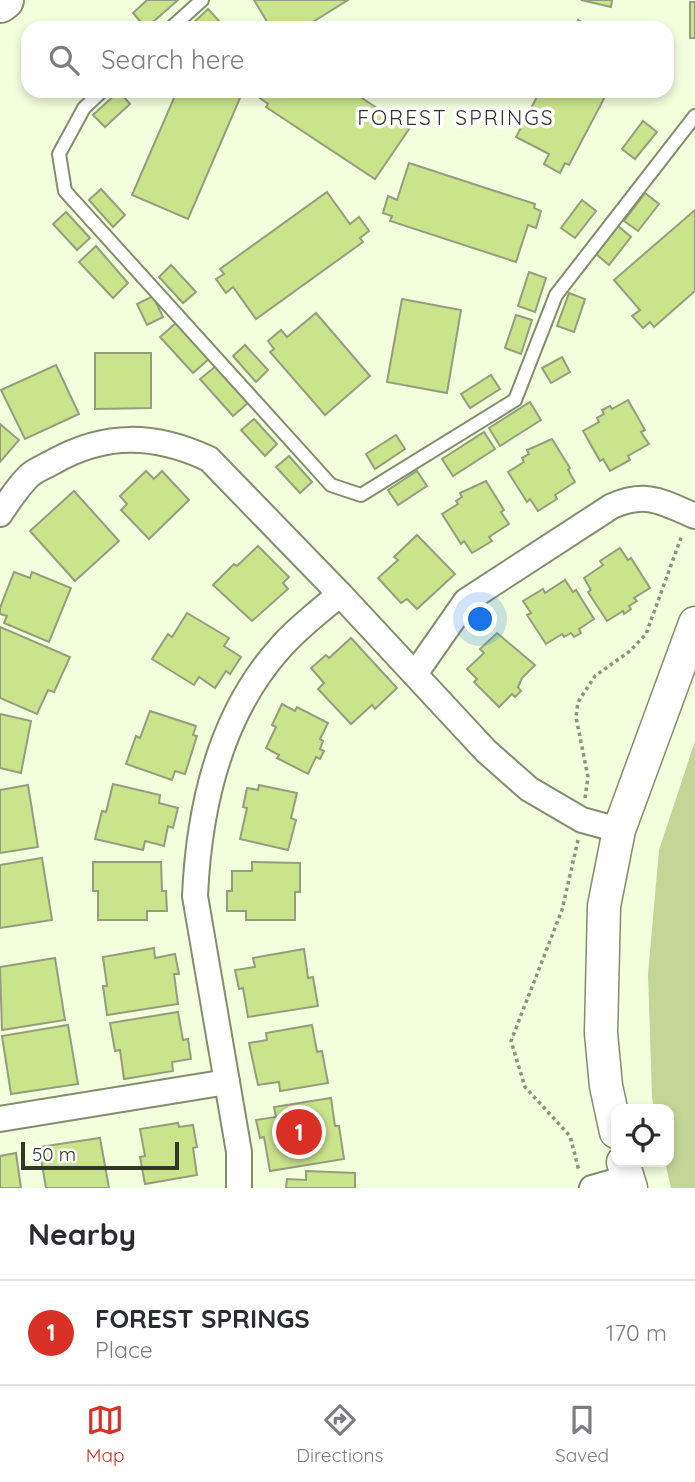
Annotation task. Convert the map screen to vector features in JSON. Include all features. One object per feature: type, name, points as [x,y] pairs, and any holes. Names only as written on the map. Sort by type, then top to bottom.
[{"type":"street","points":[[0,514],[29,476],[66,454],[101,441],[127,439],[182,447],[209,460],[340,594],[486,751],[529,789],[582,820],[619,830]]},
{"type":"street","points":[[415,674],[466,601],[611,506],[629,499],[646,497],[695,516]]},
{"type":"street","points":[[239,1188],[239,1152],[195,896],[197,855],[208,790],[230,726],[242,700],[260,673],[281,646],[340,594]]},
{"type":"street","points":[[611,1109],[604,1060],[601,971],[604,906],[619,830],[695,623]]},
{"type":"street","points":[[0,1119],[226,1082]]},
{"type":"street","points":[[592,1188],[627,1176]]},
{"type":"lane","points":[[180,21],[202,0]]},
{"type":"lane","points":[[95,98],[84,108],[59,154],[65,191],[331,485],[361,495],[516,400],[556,295],[695,117]]},
{"type":"green space","points":[[695,741],[695,1188],[671,1188],[666,1167],[674,1167],[674,1104],[653,1104],[652,1097],[648,974],[659,850]]},
{"type":"building","points":[[147,0],[178,0],[154,21],[140,21],[133,13]]},
{"type":"building","points":[[254,0],[348,0],[314,21],[267,21]]},
{"type":"building","points":[[581,0],[612,0],[611,7]]},
{"type":"building","points":[[690,2],[695,2],[695,38],[690,38]]},
{"type":"building","points":[[208,9],[219,21],[195,21]]},
{"type":"building","points":[[111,98],[125,98],[130,104],[105,127],[93,115]]},
{"type":"building","points":[[174,98],[240,98],[188,219],[132,195]]},
{"type":"building","points":[[260,98],[362,98],[409,129],[375,179],[266,107],[268,104]]},
{"type":"building","points":[[536,98],[604,98],[569,165],[565,163],[560,173],[544,164],[549,154],[516,137]]},
{"type":"building","points":[[643,121],[657,132],[635,159],[622,149]]},
{"type":"building","points":[[409,163],[535,204],[534,208],[541,211],[536,228],[528,225],[516,262],[390,221],[392,216],[383,213],[388,196],[397,200]]},
{"type":"building","points":[[101,189],[125,215],[113,227],[89,200]]},
{"type":"building","points":[[327,192],[350,224],[359,217],[369,231],[360,238],[363,242],[256,319],[233,287],[226,293],[216,279],[224,274],[220,269]]},
{"type":"building","points":[[645,193],[659,204],[638,231],[624,221]]},
{"type":"building","points":[[582,200],[596,211],[575,238],[561,228]]},
{"type":"building","points":[[695,210],[695,291],[654,327],[650,322],[643,328],[632,316],[640,310],[614,280]]},
{"type":"building","points":[[66,212],[90,238],[77,250],[53,224]]},
{"type":"building","points":[[618,226],[631,237],[609,265],[596,254]]},
{"type":"building","points":[[96,246],[128,283],[113,298],[79,262]]},
{"type":"building","points":[[171,265],[196,292],[183,303],[159,277]]},
{"type":"building","points":[[529,272],[546,278],[535,312],[518,306]]},
{"type":"building","points":[[569,293],[585,299],[574,332],[557,326]]},
{"type":"building","points":[[153,296],[163,317],[147,325],[137,304]]},
{"type":"building","points":[[402,299],[461,310],[447,393],[387,382]]},
{"type":"building","points":[[316,313],[370,376],[325,415],[270,352],[274,349],[268,341],[281,330],[287,337]]},
{"type":"building","points":[[516,315],[532,320],[521,354],[505,348]]},
{"type":"building","points":[[177,322],[210,358],[193,373],[160,337]]},
{"type":"building","points":[[245,345],[268,370],[256,382],[233,356]]},
{"type":"building","points":[[95,353],[151,353],[151,408],[95,409]]},
{"type":"building","points":[[562,357],[570,372],[551,383],[542,368]]},
{"type":"building","points":[[56,365],[79,414],[25,439],[1,390]]},
{"type":"building","points":[[216,366],[249,402],[233,416],[200,379]]},
{"type":"building","points":[[491,375],[500,389],[470,408],[461,394]]},
{"type":"building","points":[[628,400],[645,430],[641,432],[649,444],[628,456],[630,460],[610,471],[603,459],[600,461],[583,431],[599,422],[597,418],[604,414],[602,410],[610,406],[612,409]]},
{"type":"building","points":[[530,402],[541,420],[500,446],[489,428]]},
{"type":"building","points":[[254,419],[277,444],[265,456],[241,430]]},
{"type":"building","points":[[0,424],[19,440],[0,462]]},
{"type":"building","points":[[484,432],[495,449],[453,476],[442,459]]},
{"type":"building","points":[[396,435],[405,449],[375,469],[366,454]]},
{"type":"building","points":[[552,439],[570,468],[568,470],[575,482],[555,495],[557,499],[538,511],[530,499],[527,502],[508,472],[524,462],[522,458],[529,454],[527,450]]},
{"type":"building","points":[[289,456],[312,482],[300,493],[276,467]]},
{"type":"building","points":[[146,471],[154,479],[162,471],[189,500],[149,539],[121,510],[127,504],[120,496]]},
{"type":"building","points":[[417,471],[427,486],[398,505],[388,490]]},
{"type":"building","points":[[486,481],[504,510],[501,512],[509,524],[489,537],[492,541],[472,553],[464,541],[461,544],[442,514],[458,504],[456,501],[462,497],[460,493]]},
{"type":"building","points":[[74,491],[119,541],[75,581],[30,531]]},
{"type":"building","points":[[417,535],[455,574],[417,609],[407,599],[401,603],[378,578],[398,560],[394,557]]},
{"type":"building","points":[[258,546],[289,577],[283,583],[288,589],[252,621],[213,585],[234,564],[237,566]]},
{"type":"building","points":[[620,548],[628,560],[631,558],[650,588],[634,598],[637,601],[629,606],[631,609],[607,621],[588,592],[591,590],[584,578],[603,565],[600,561]]},
{"type":"building","points":[[14,572],[30,578],[32,572],[71,588],[49,642],[4,623],[7,616],[0,614],[0,608]]},
{"type":"building","points":[[565,580],[573,592],[576,590],[594,619],[579,629],[581,633],[574,637],[571,633],[564,637],[562,634],[546,644],[527,615],[531,613],[523,601],[543,589],[545,593]]},
{"type":"building","points":[[187,613],[229,638],[224,646],[241,657],[230,674],[226,671],[215,688],[199,677],[194,685],[152,659],[168,634],[172,637]]},
{"type":"building","points":[[0,627],[70,657],[54,692],[48,690],[37,714],[0,698]]},
{"type":"building","points":[[497,633],[535,665],[522,678],[518,687],[521,691],[515,697],[512,694],[499,707],[474,682],[477,679],[467,669],[484,653],[480,649]]},
{"type":"building","points":[[351,638],[397,688],[375,709],[372,705],[351,724],[318,689],[324,683],[311,668],[326,655],[329,658]]},
{"type":"building","points":[[282,704],[295,711],[297,707],[328,723],[320,739],[323,741],[320,749],[324,751],[320,759],[316,757],[308,774],[277,758],[279,755],[266,748],[276,727],[272,725]]},
{"type":"building","points":[[150,711],[196,726],[193,735],[197,736],[185,774],[175,771],[172,780],[126,764],[136,736],[140,738]]},
{"type":"building","points":[[0,714],[31,721],[21,773],[0,768]]},
{"type":"building","points":[[113,784],[160,795],[159,803],[178,808],[173,828],[168,826],[164,846],[145,841],[143,850],[95,839]]},
{"type":"building","points":[[28,785],[38,847],[0,853],[0,790]]},
{"type":"building","points":[[259,785],[297,793],[291,818],[296,820],[288,850],[240,839],[247,808],[243,807],[247,788],[258,790]]},
{"type":"building","points":[[42,858],[52,920],[0,928],[0,865]]},
{"type":"building","points":[[93,862],[161,862],[162,891],[166,891],[167,911],[147,911],[147,920],[98,920],[98,891],[93,891]]},
{"type":"building","points":[[252,862],[300,863],[300,892],[295,892],[295,920],[246,920],[246,911],[227,911],[227,891],[232,891],[232,871],[252,871]]},
{"type":"building","points":[[154,948],[155,958],[175,954],[179,974],[174,974],[178,1004],[107,1015],[103,957]]},
{"type":"building","points":[[304,949],[308,978],[313,977],[318,1006],[248,1017],[243,988],[239,989],[235,970],[255,967],[253,958]]},
{"type":"building","points":[[55,958],[65,1020],[2,1030],[0,967]]},
{"type":"building","points":[[178,1012],[183,1040],[188,1039],[191,1059],[172,1062],[173,1071],[124,1079],[120,1050],[115,1051],[110,1023]]},
{"type":"building","points":[[68,1025],[78,1084],[11,1094],[2,1036]]},
{"type":"building","points":[[312,1025],[317,1052],[322,1051],[328,1083],[280,1091],[279,1082],[258,1085],[249,1043],[267,1040],[266,1033]]},
{"type":"building","points":[[331,1098],[344,1159],[270,1171],[264,1137],[260,1138],[256,1120],[276,1117],[274,1107]]},
{"type":"building","points":[[178,1123],[179,1127],[193,1125],[197,1147],[193,1148],[197,1175],[145,1184],[140,1157],[145,1156],[140,1129]]},
{"type":"building","points":[[100,1138],[109,1188],[46,1188],[39,1147]]},
{"type":"building","points":[[16,1153],[21,1188],[0,1188],[0,1156]]},
{"type":"building","points":[[306,1171],[355,1173],[355,1188],[286,1188],[287,1179],[306,1180]]},
{"type":"place","name":"FOREST SPRINGS","points":[[299,1132]]},
{"type":"district","name":"FOREST SPRINGS","points":[[456,117]]}]
